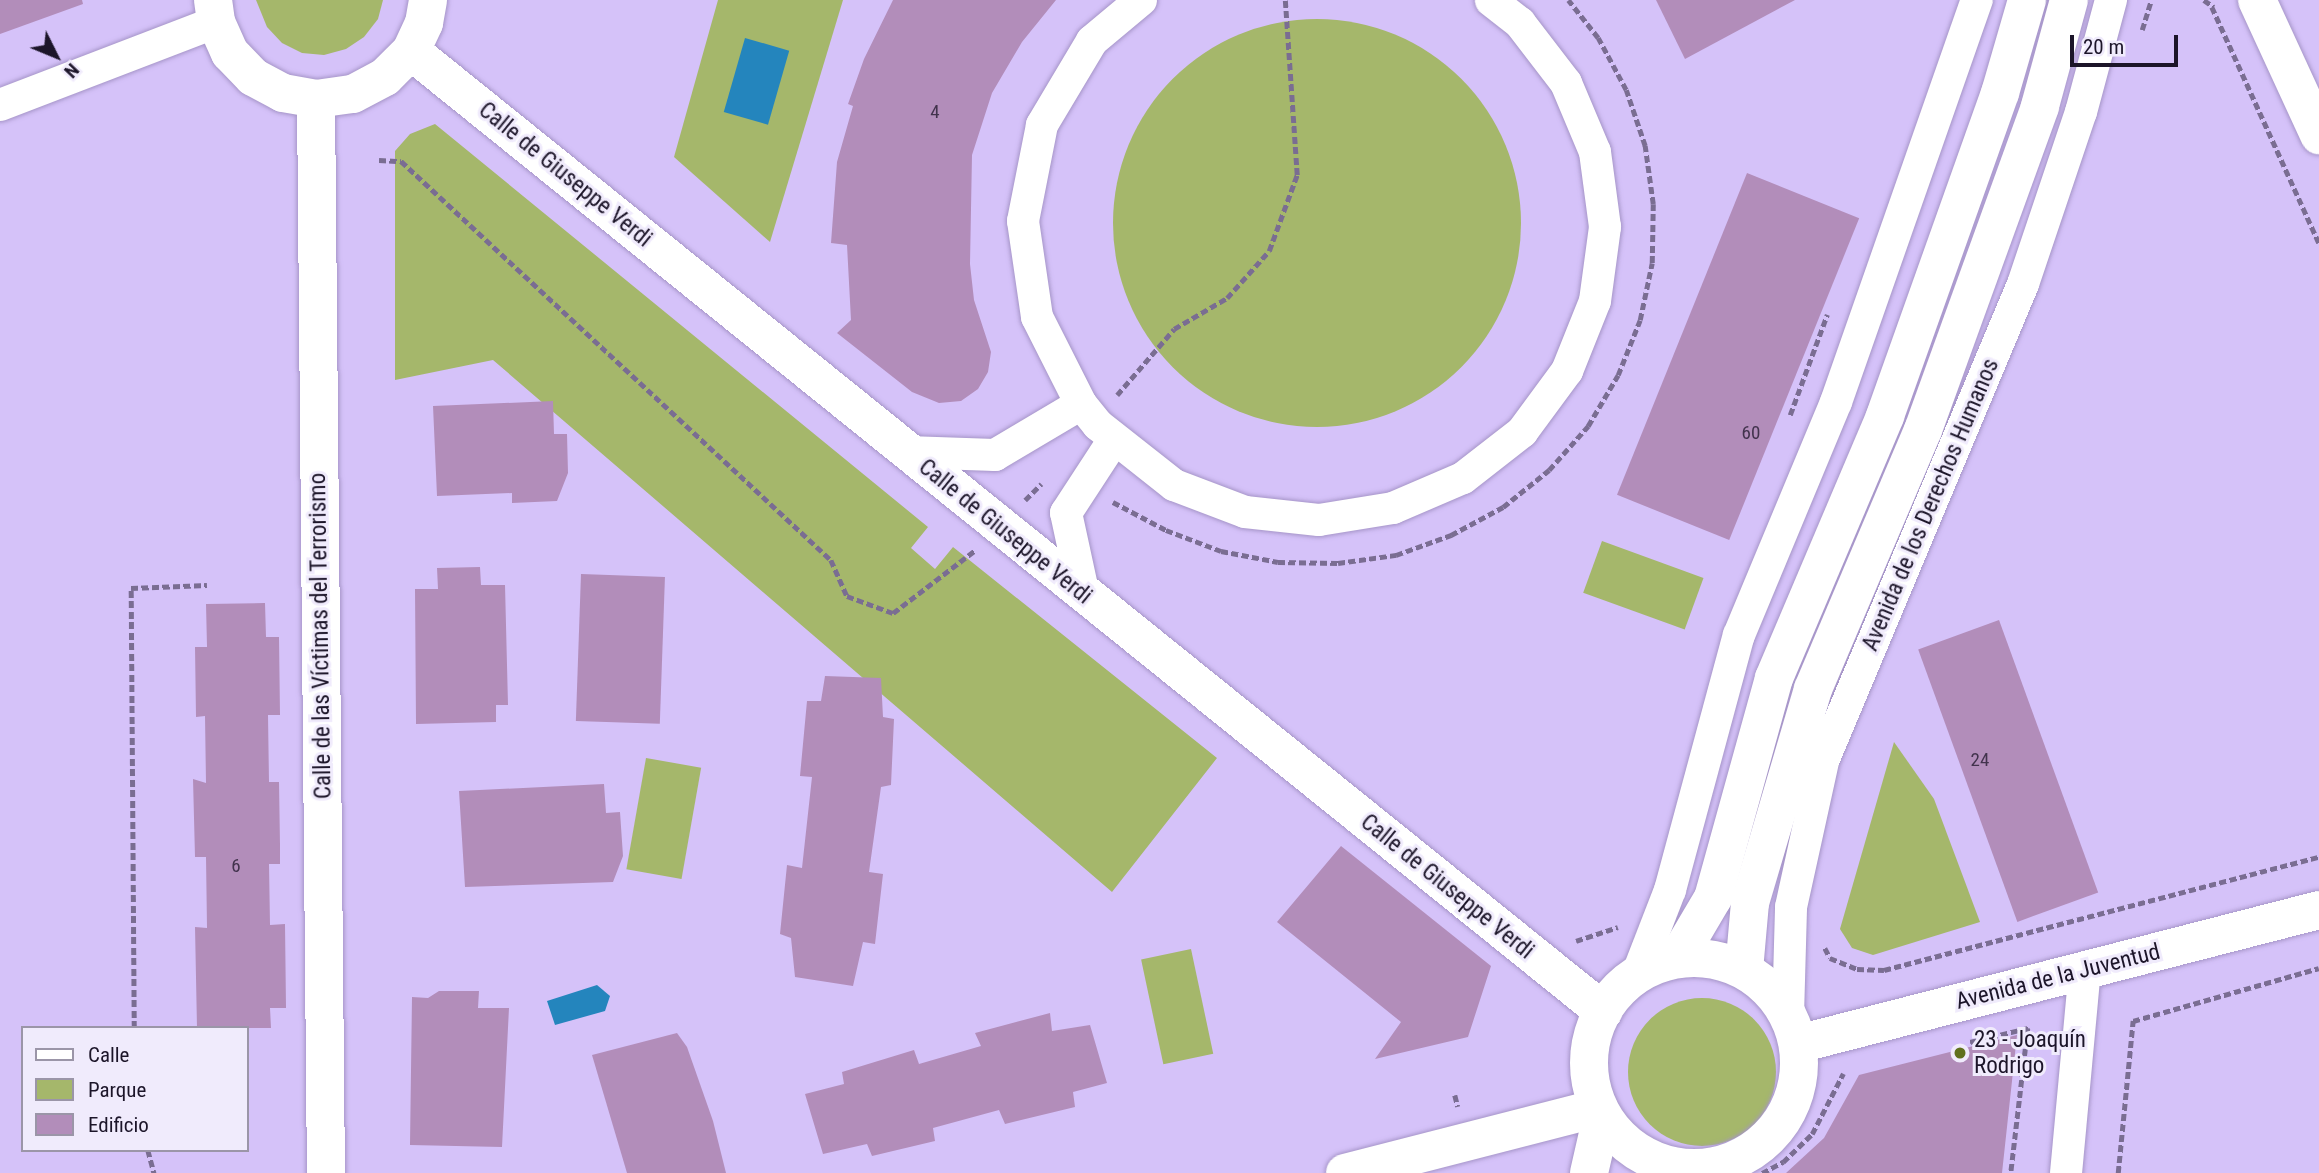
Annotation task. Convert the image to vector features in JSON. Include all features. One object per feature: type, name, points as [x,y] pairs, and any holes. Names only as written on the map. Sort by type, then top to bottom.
[{"type":"street","points":[[0,105],[214,11],[230,53],[253,77],[283,93],[316,99],[353,94],[385,77],[411,51],[424,23],[428,0]]},
{"type":"street","points":[[1141,0],[1092,41],[1042,125],[1023,221],[1037,317],[1097,423],[1174,485],[1245,512],[1319,520],[1393,508],[1462,478],[1522,432],[1567,371],[1595,301],[1605,227],[1595,152],[1566,83],[1520,23],[1491,0]]},
{"type":"street","points":[[1588,1173],[1600,1112],[1588,1059],[1602,1011],[1637,975],[1670,890],[1739,635],[1836,402],[1977,0]]},
{"type":"street","points":[[1677,959],[1713,898],[1773,678],[1885,416],[2000,93],[2027,0]]},
{"type":"street","name":"Avenida de los Derechos Humanos","points":[[1744,970],[1750,903],[1813,689],[1923,430],[2040,106],[2068,0]]},
{"type":"street","name":"Avenida de los Derechos Humanos","points":[[1793,1030],[1791,906],[1823,761],[2023,284],[2081,112],[2111,0]]},
{"type":"street","points":[[2239,2],[2319,135]]},
{"type":"street","name":"Calle de Giuseppe Verdi","points":[[411,51],[1602,1011]]},
{"type":"street","name":"Calle de las Víctimas del Terrorismo","points":[[316,99],[326,1173]]},
{"type":"street","points":[[907,452],[995,455],[1097,423]]},
{"type":"street","points":[[1084,596],[1066,513],[1097,423]]},
{"type":"street","name":"Avenida de la Juventud","points":[[1793,1030],[2085,970],[2319,910]]},
{"type":"street","points":[[1600,1112],[1647,1166],[1706,1168],[1734,1161],[1758,1147],[1792,1101],[1798,1073],[1793,1030],[1769,989],[1744,970],[1712,959],[1677,959],[1637,975]]},
{"type":"street","points":[[2066,1173],[2085,970]]},
{"type":"street","points":[[1345,1173],[1600,1112]]},
{"type":"path","points":[[1097,423],[1119,391],[1174,329],[1227,298],[1269,251],[1297,175],[1285,0]]},
{"type":"path","points":[[1107,506],[1116,500],[1166,530],[1221,551],[1278,562],[1338,564],[1396,555],[1451,535],[1503,507],[1549,470],[1588,426],[1618,375],[1640,320],[1652,263],[1653,204],[1644,146],[1626,90],[1598,38],[1568,0]]},
{"type":"path","points":[[2139,37],[2151,0]]},
{"type":"path","points":[[2204,0],[2213,7],[2319,243]]},
{"type":"path","points":[[2213,7],[2239,2]]},
{"type":"path","points":[[379,160],[401,161],[831,560],[846,596],[893,613],[954,570],[1044,481]]},
{"type":"path","points":[[1785,429],[1828,312]]},
{"type":"path","points":[[134,1026],[131,588],[207,584]]},
{"type":"path","points":[[1824,946],[1830,958],[1857,969],[1884,970],[2319,857]]},
{"type":"path","points":[[1563,936],[1574,942],[1619,927],[1624,916]]},
{"type":"path","points":[[2118,1173],[2133,1021],[2319,968]]},
{"type":"path","points":[[1962,1044],[2028,1028],[2011,1173]]},
{"type":"path","points":[[1762,1173],[1783,1162],[1812,1134],[1842,1074],[1855,1071]]},
{"type":"path","points":[[149,1152],[154,1173]]},
{"type":"green space","points":[[256,0],[383,0],[378,19],[364,37],[346,49],[324,55],[302,53],[282,43],[267,27]]},
{"type":"green space","points":[[718,0],[843,0],[770,242],[674,157]]},
{"type":"green space","points":[[1317,19],[1357,23],[1395,34],[1431,53],[1462,78],[1487,109],[1506,145],[1517,183],[1521,223],[1517,263],[1506,301],[1487,337],[1462,368],[1431,393],[1395,412],[1357,423],[1317,427],[1277,423],[1239,412],[1203,393],[1172,368],[1147,337],[1128,301],[1117,263],[1113,223],[1117,183],[1128,145],[1147,109],[1172,78],[1203,53],[1239,34],[1277,23]]},
{"type":"green space","points":[[435,124],[928,527],[911,548],[935,569],[953,547],[1217,758],[1112,892],[493,360],[395,380],[395,151],[410,134]]},
{"type":"green space","points":[[1602,541],[1703,578],[1685,630],[1583,593]]},
{"type":"green space","points":[[1894,742],[1934,799],[1980,922],[1873,955],[1852,948],[1840,929]]},
{"type":"green space","points":[[646,758],[701,768],[682,879],[626,869]]},
{"type":"green space","points":[[1191,949],[1213,1054],[1163,1064],[1141,960]]},
{"type":"green space","points":[[1702,998],[1730,1004],[1754,1020],[1770,1044],[1776,1072],[1770,1100],[1754,1124],[1730,1140],[1702,1146],[1674,1140],[1650,1124],[1634,1100],[1628,1072],[1634,1044],[1650,1020],[1674,1004]]},
{"type":"water","points":[[745,38],[789,51],[768,125],[724,112]]},
{"type":"water","points":[[597,985],[610,996],[605,1011],[555,1025],[547,1001]]},
{"type":"building","points":[[0,0],[82,0],[83,4],[0,34]]},
{"type":"building","points":[[893,0],[1056,0],[1022,42],[992,93],[972,155],[970,264],[974,300],[991,352],[988,372],[978,389],[961,401],[939,403],[912,392],[837,333],[851,320],[847,245],[831,243],[837,162],[853,106],[848,104],[864,59]]},
{"type":"building","points":[[1656,0],[1795,0],[1685,59]]},
{"type":"building","points":[[1747,173],[1859,218],[1729,540],[1617,495]]},
{"type":"building","points":[[553,401],[554,434],[567,434],[568,473],[557,501],[512,503],[512,493],[437,496],[433,406]]},
{"type":"building","points":[[480,567],[481,585],[505,585],[508,705],[496,705],[496,722],[416,724],[415,589],[438,589],[437,568]]},
{"type":"building","points":[[581,574],[665,577],[660,724],[576,721]]},
{"type":"building","points":[[265,603],[266,637],[279,637],[280,715],[268,715],[269,782],[279,782],[280,845],[280,864],[269,864],[270,925],[285,924],[286,1008],[270,1008],[271,1028],[197,1026],[195,927],[207,928],[206,857],[195,857],[193,779],[206,783],[205,716],[196,717],[195,647],[207,647],[206,604]]},
{"type":"building","points":[[1999,620],[2098,893],[2017,922],[1918,649]]},
{"type":"building","points":[[825,676],[881,678],[883,717],[894,719],[891,785],[881,787],[869,872],[883,874],[875,944],[863,942],[853,986],[795,977],[791,938],[780,934],[787,865],[802,868],[812,777],[800,776],[807,701],[821,701]]},
{"type":"building","points":[[604,784],[606,813],[620,812],[623,856],[613,882],[465,887],[459,791]]},
{"type":"building","points":[[1341,846],[1491,966],[1468,1037],[1375,1059],[1401,1022],[1277,922]]},
{"type":"building","points":[[439,991],[479,991],[478,1008],[509,1008],[502,1147],[410,1145],[412,997],[428,998]]},
{"type":"building","points":[[1050,1013],[1052,1031],[1090,1025],[1107,1083],[1073,1092],[1075,1107],[1005,1124],[999,1110],[933,1128],[935,1141],[872,1156],[867,1144],[823,1154],[805,1094],[844,1084],[842,1072],[914,1050],[919,1064],[981,1046],[975,1033]]},
{"type":"building","points":[[677,1033],[687,1047],[713,1121],[726,1173],[627,1173],[592,1055]]},
{"type":"building","points":[[2017,1035],[2002,1173],[1786,1173],[1824,1138],[1859,1075]]},
{"type":"place","name":"23 - Joaquín Rodrigo","points":[[1960,1053]]}]
